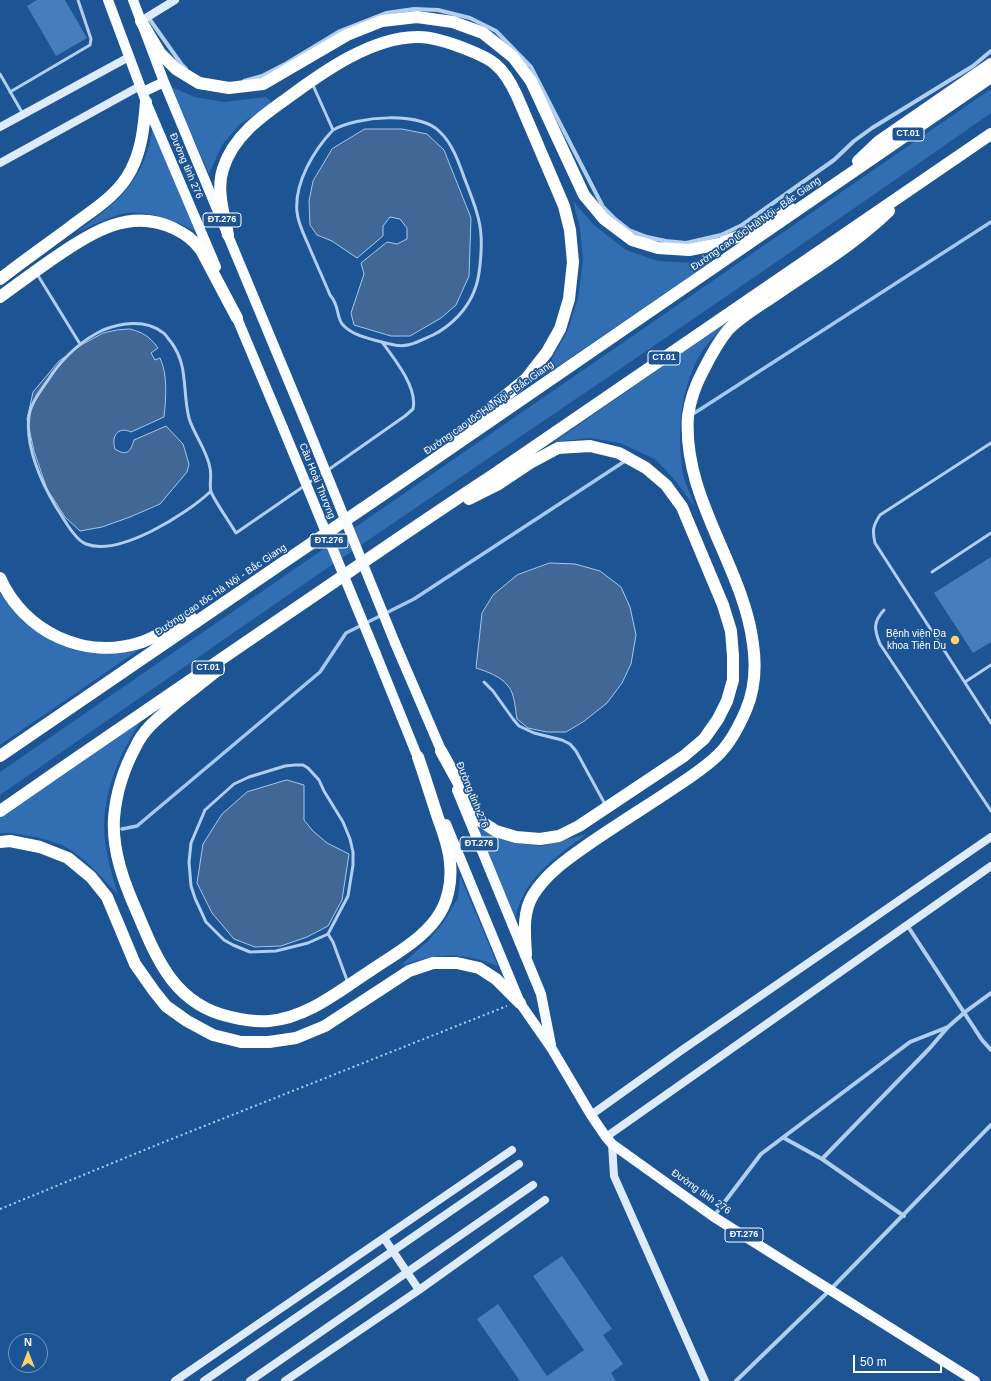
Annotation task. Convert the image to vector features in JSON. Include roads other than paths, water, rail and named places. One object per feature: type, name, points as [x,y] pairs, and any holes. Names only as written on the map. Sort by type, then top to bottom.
[{"type":"highway","points":[[144,19],[160,53],[176,68],[199,83],[229,88],[263,84],[347,34],[382,21],[417,17],[453,22],[483,33],[513,57],[531,81],[584,195],[604,219],[632,240],[658,248],[689,250],[719,244],[744,234],[764,220],[826,190],[878,142],[991,64]]},
{"type":"highway","points":[[228,235],[220,195],[222,170],[231,150],[247,130],[273,108],[356,53],[388,41],[416,37],[449,42],[474,52],[495,64],[512,85],[564,206],[570,230],[573,262],[569,299],[560,329],[547,352],[526,379],[384,494]]},
{"type":"highway","name":"Đường cao tốc Hà Nội - Bắc Giang","points":[[0,756],[991,77]]},
{"type":"highway","points":[[0,279],[95,209],[121,185],[128,176],[138,154],[143,93]]},
{"type":"highway","name":"CT.01","points":[[0,811],[124,724],[490,477],[991,134]]},
{"type":"highway","points":[[526,955],[525,918],[533,896],[551,873],[592,842],[698,772],[721,752],[738,727],[748,707],[754,680],[755,657],[751,627],[741,597],[702,500],[693,473],[689,443],[688,414],[696,384],[709,358],[729,330],[751,312],[870,230],[912,189]]},
{"type":"highway","points":[[0,297],[86,236],[100,229],[116,224],[130,222],[158,222],[186,234],[195,242],[201,250],[237,318]]},
{"type":"highway","points":[[416,526],[497,485],[530,463],[558,448],[590,446],[619,453],[646,468],[656,476],[666,485],[682,507],[731,631],[733,680],[724,707],[718,719],[704,739],[684,756],[607,808],[579,826],[559,836],[540,839],[516,837],[496,831],[480,820],[441,751]]},
{"type":"highway","points":[[0,578],[13,601],[28,618],[40,627],[63,640],[76,644],[103,648],[124,646],[160,635],[224,595],[278,566]]},
{"type":"highway","points":[[277,621],[150,724],[136,744],[126,767],[117,795],[114,819],[119,864],[127,890],[156,957],[182,992],[200,1006],[220,1015],[245,1020],[268,1021],[292,1017],[314,1007],[400,951],[420,936],[436,919],[449,894],[450,863],[444,835],[418,757]]},
{"type":"highway","points":[[0,842],[10,841],[40,847],[68,858],[91,877],[107,896],[136,964],[154,991],[166,1006],[187,1021],[213,1035],[240,1042],[269,1042],[296,1038],[324,1026],[409,971],[433,963],[457,963],[480,968],[496,979],[519,1002]]},
{"type":"main road","name":"Đường tỉnh 276","points":[[108,0],[143,93],[283,428]]},
{"type":"main road","name":"Đường tỉnh 276","points":[[134,0],[144,19],[164,82],[304,418]]},
{"type":"main road","points":[[143,93],[164,82]]},
{"type":"main road","name":"Cầu Hoài Thượng","points":[[304,418],[395,643]]},
{"type":"main road","name":"Cầu Hoài Thượng","points":[[283,428],[376,654]]},
{"type":"main road","name":"Đường tỉnh 276","points":[[395,643],[526,955],[541,994],[552,1049]]},
{"type":"main road","name":"Đường tỉnh 276","points":[[376,654],[519,1002],[552,1049],[591,1115],[609,1140],[714,1217],[975,1381]]},
{"type":"street","points":[[175,0],[144,19],[182,65],[192,74],[199,77]]},
{"type":"street","points":[[231,82],[237,83],[262,76],[287,63],[340,31],[386,12],[414,9],[438,10],[470,18],[496,31],[531,67],[603,207],[629,230],[647,237],[686,243],[721,235],[742,225],[834,160],[854,141],[973,66],[991,51]]},
{"type":"street","points":[[0,127],[129,57]]},
{"type":"street","points":[[206,79],[213,82],[225,82]]},
{"type":"street","points":[[0,153],[2,162],[143,93]]},
{"type":"street","points":[[591,1115],[682,1050],[991,837]]},
{"type":"street","points":[[705,1381],[614,1176],[609,1140],[991,866]]},
{"type":"street","points":[[907,925],[982,1040],[991,1050]]},
{"type":"street","points":[[822,1159],[929,1049],[948,1027],[965,1012],[991,993]]},
{"type":"street","points":[[714,1217],[761,1154],[910,1042],[948,1027]]},
{"type":"street","points":[[736,1381],[904,1216],[991,1125]]},
{"type":"street","points":[[784,1138],[822,1159],[904,1216]]},
{"type":"street","points":[[175,1381],[512,1150]]},
{"type":"street","points":[[204,1381],[520,1164]]},
{"type":"street","points":[[250,1381],[533,1185]]},
{"type":"street","points":[[285,1381],[418,1290],[544,1200]]},
{"type":"street","points":[[384,1238],[418,1290]]},
{"type":"lane","points":[[10,92],[88,48],[91,39],[78,0]]},
{"type":"lane","points":[[0,74],[23,115]]},
{"type":"lane","points":[[311,82],[333,130]]},
{"type":"lane","points":[[391,118],[408,118],[427,124],[440,132],[448,144],[460,166],[478,216],[481,235],[481,255],[476,289],[457,317],[443,330],[409,346],[396,346],[362,336],[348,330],[341,324],[335,300],[330,295],[304,234],[297,213],[298,194],[304,173],[326,137],[333,130],[352,122],[391,118]]},
{"type":"lane","points":[[35,271],[80,344]]},
{"type":"lane","points":[[211,491],[200,502],[147,533],[116,545],[97,546],[85,543],[76,536],[46,490],[32,452],[29,434],[29,416],[33,405],[60,364],[80,344],[92,335],[117,325],[135,323],[151,326],[163,332],[177,350],[184,372],[186,402],[190,419],[211,469],[211,491],[236,533],[413,409],[414,398],[409,386],[396,359],[382,342]]},
{"type":"lane","points":[[991,443],[880,515],[874,523],[873,533],[875,543],[991,723]]},
{"type":"lane","points":[[932,572],[991,533]]},
{"type":"lane","points":[[884,610],[878,617],[875,626],[880,644],[991,811]]},
{"type":"lane","points":[[965,682],[991,665]]},
{"type":"lane","points":[[484,682],[493,691],[513,719],[520,726],[534,733],[562,740],[570,744],[576,751],[607,808]]},
{"type":"lane","points":[[295,765],[303,765],[308,768],[319,780],[343,822],[350,839],[353,852],[353,864],[348,896],[328,934],[308,943],[276,951],[250,952],[224,940],[206,922],[191,886],[191,843],[206,810],[234,784],[256,775],[285,766],[295,765]]},
{"type":"lane","points":[[328,934],[333,942],[349,984]]},
{"type":"waterway","points":[[693,414],[991,222]]},
{"type":"waterway","points":[[122,829],[137,826],[320,672],[346,633],[414,599],[625,461]]},
{"type":"place","name":"Bệnh viện Đa khoa Tiên Du","points":[[955,640]]}]
